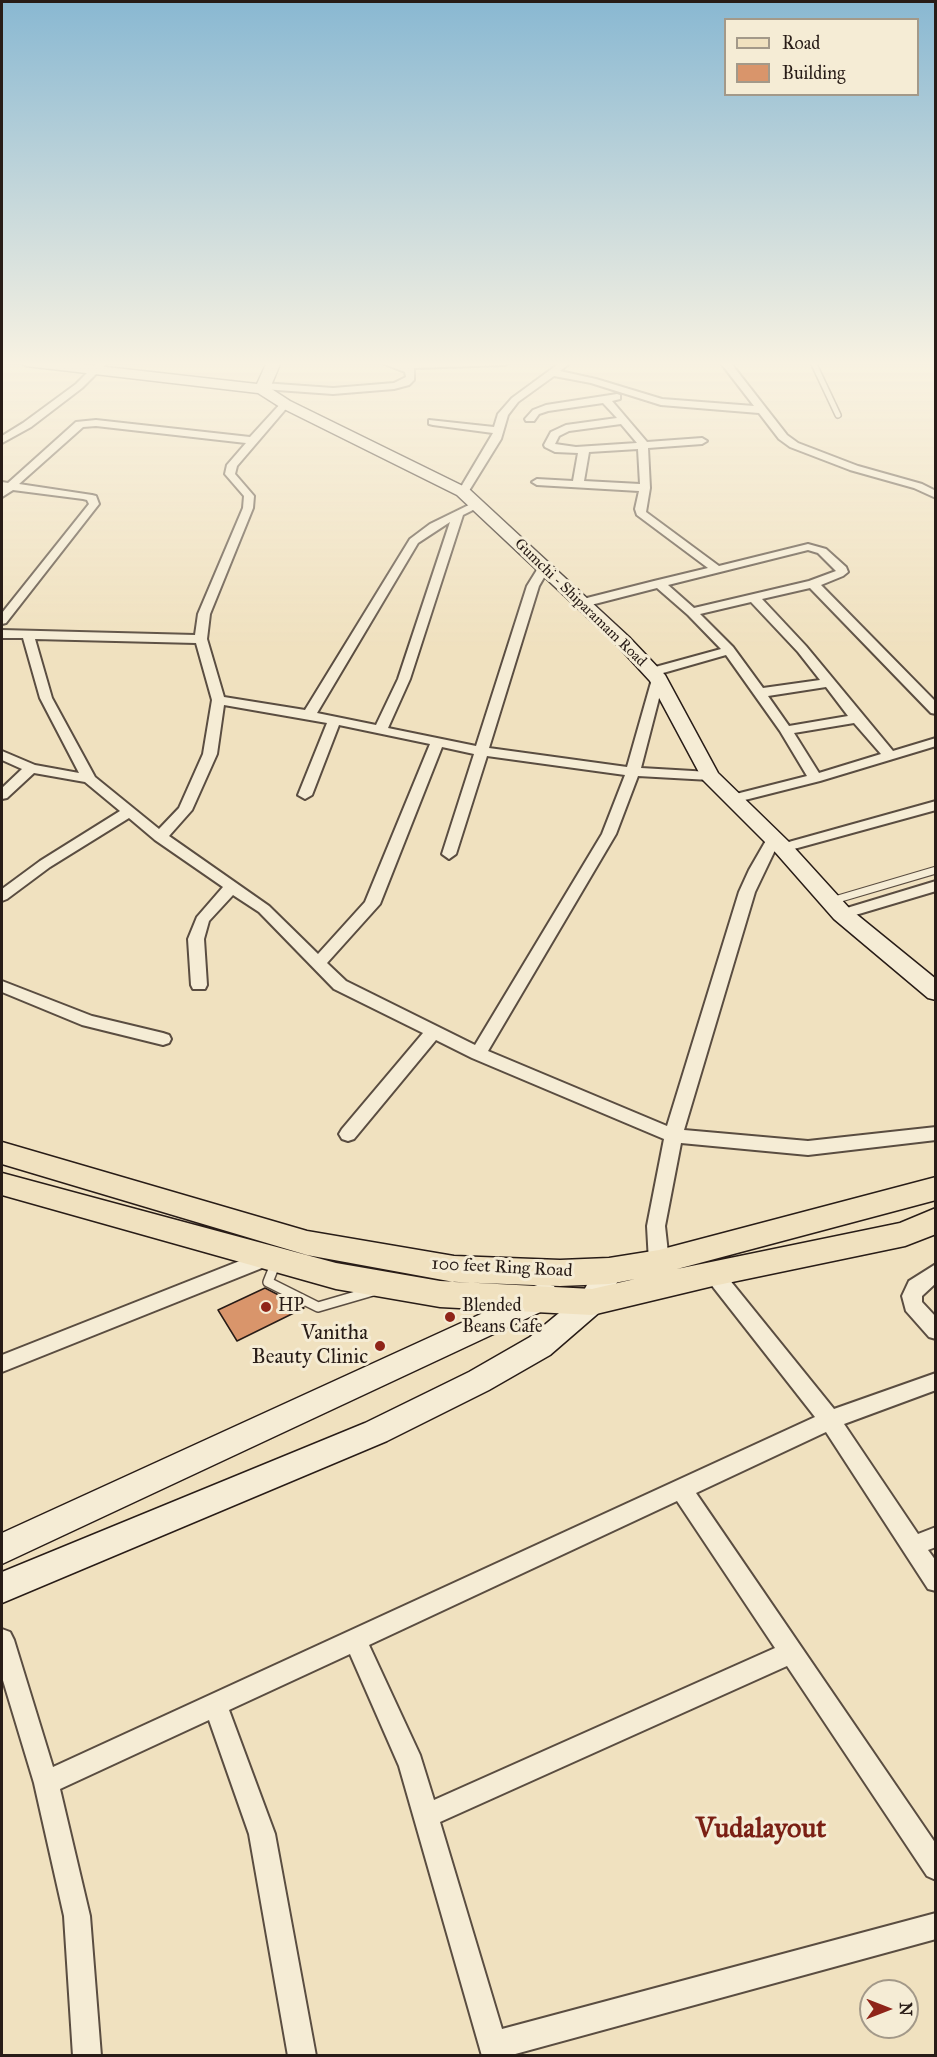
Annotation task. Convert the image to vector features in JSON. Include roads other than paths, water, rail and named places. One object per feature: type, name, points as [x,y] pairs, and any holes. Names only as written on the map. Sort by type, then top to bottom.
[{"type":"main road","name":"100 feet Ring Road","points":[[2,1153],[307,1243],[454,1269],[560,1273],[609,1271],[659,1262],[936,1188]]},
{"type":"main road","name":"100 feet Ring Road","points":[[2,1184],[336,1276],[440,1294],[540,1300],[592,1302],[905,1234],[936,1220]]},
{"type":"street","points":[[4,489],[40,458]]},
{"type":"street","points":[[160,837],[185,810],[210,754],[218,700],[201,639],[204,614],[248,508],[249,496],[230,474],[232,465],[238,458]]},
{"type":"street","name":"Gumchi - Shiparamam Road","points":[[391,458],[470,498],[583,603],[655,675],[710,776],[778,844],[836,908],[936,992]]},
{"type":"street","points":[[380,730],[404,679],[458,515],[470,498],[487,458]]},
{"type":"street","points":[[578,484],[582,458]]},
{"type":"street","points":[[644,458],[645,488],[641,513],[716,569]]},
{"type":"street","points":[[828,458],[918,486],[936,495]]},
{"type":"street","points":[[537,482],[645,488]]},
{"type":"street","points":[[2,620],[94,504],[92,498],[83,496],[4,489]]},
{"type":"street","points":[[309,716],[408,549],[421,535],[458,515]]},
{"type":"street","points":[[583,603],[798,549],[814,547],[842,569],[842,572],[813,584],[692,612]]},
{"type":"street","points":[[449,854],[533,586],[544,567]]},
{"type":"street","points":[[658,583],[692,612],[729,650],[786,731],[815,778]]},
{"type":"street","points":[[813,584],[936,710]]},
{"type":"street","points":[[755,599],[802,649],[891,757]]},
{"type":"street","points":[[2,634],[201,639]]},
{"type":"street","points":[[28,634],[46,698],[89,779],[160,837],[264,909],[340,985],[478,1054],[673,1136],[808,1148],[936,1133]]},
{"type":"street","points":[[478,1054],[609,834],[633,772],[655,675],[729,650]]},
{"type":"street","points":[[758,693],[828,683]]},
{"type":"street","points":[[218,700],[480,751],[633,772],[710,776]]},
{"type":"street","points":[[786,731],[857,718]]},
{"type":"street","points":[[305,795],[334,721]]},
{"type":"street","points":[[734,799],[891,757],[936,742]]},
{"type":"street","points":[[318,963],[372,904],[437,743]]},
{"type":"street","points":[[2,755],[32,768],[89,779]]},
{"type":"street","points":[[2,795],[32,768]]},
{"type":"street","points":[[659,1262],[656,1226],[673,1136],[747,892],[756,870],[778,844],[936,805]]},
{"type":"street","points":[[2,896],[45,864],[129,812]]},
{"type":"street","points":[[199,985],[196,939],[202,920],[213,905],[232,887]]},
{"type":"street","points":[[836,908],[932,891]]},
{"type":"street","points":[[2,986],[88,1021],[163,1039]]},
{"type":"street","points":[[348,1134],[433,1032]]},
{"type":"street","points":[[2,1364],[274,1258]]},
{"type":"street","points":[[2,1588],[376,1432],[478,1381],[540,1346],[592,1302],[609,1271]]},
{"type":"street","points":[[936,1272],[916,1287],[912,1296],[913,1305],[936,1330]]},
{"type":"street","points":[[2,1549],[540,1300],[560,1273]]},
{"type":"street","points":[[713,1274],[830,1420],[936,1581]]},
{"type":"street","points":[[46,1783],[830,1420],[936,1381]]},
{"type":"street","points":[[681,1489],[936,1867]]},
{"type":"street","points":[[913,1546],[936,1537]]},
{"type":"street","points":[[2,1640],[46,1783],[77,1916],[87,2055]]},
{"type":"street","points":[[355,1640],[411,1764],[494,2050],[936,1926]]},
{"type":"street","points":[[426,1816],[791,1652]]},
{"type":"street","points":[[215,1704],[262,1834],[302,2055]]},
{"type":"lane","points":[[836,908],[936,870]]},
{"type":"place","name":"HP","points":[[266,1307]]},
{"type":"place","name":"Blended Beans Cafe","points":[[450,1317]]},
{"type":"place","name":"Vanitha Beauty Clinic","points":[[380,1346]]},
{"type":"district","name":"Vudalayout","points":[[761,1830]]}]
